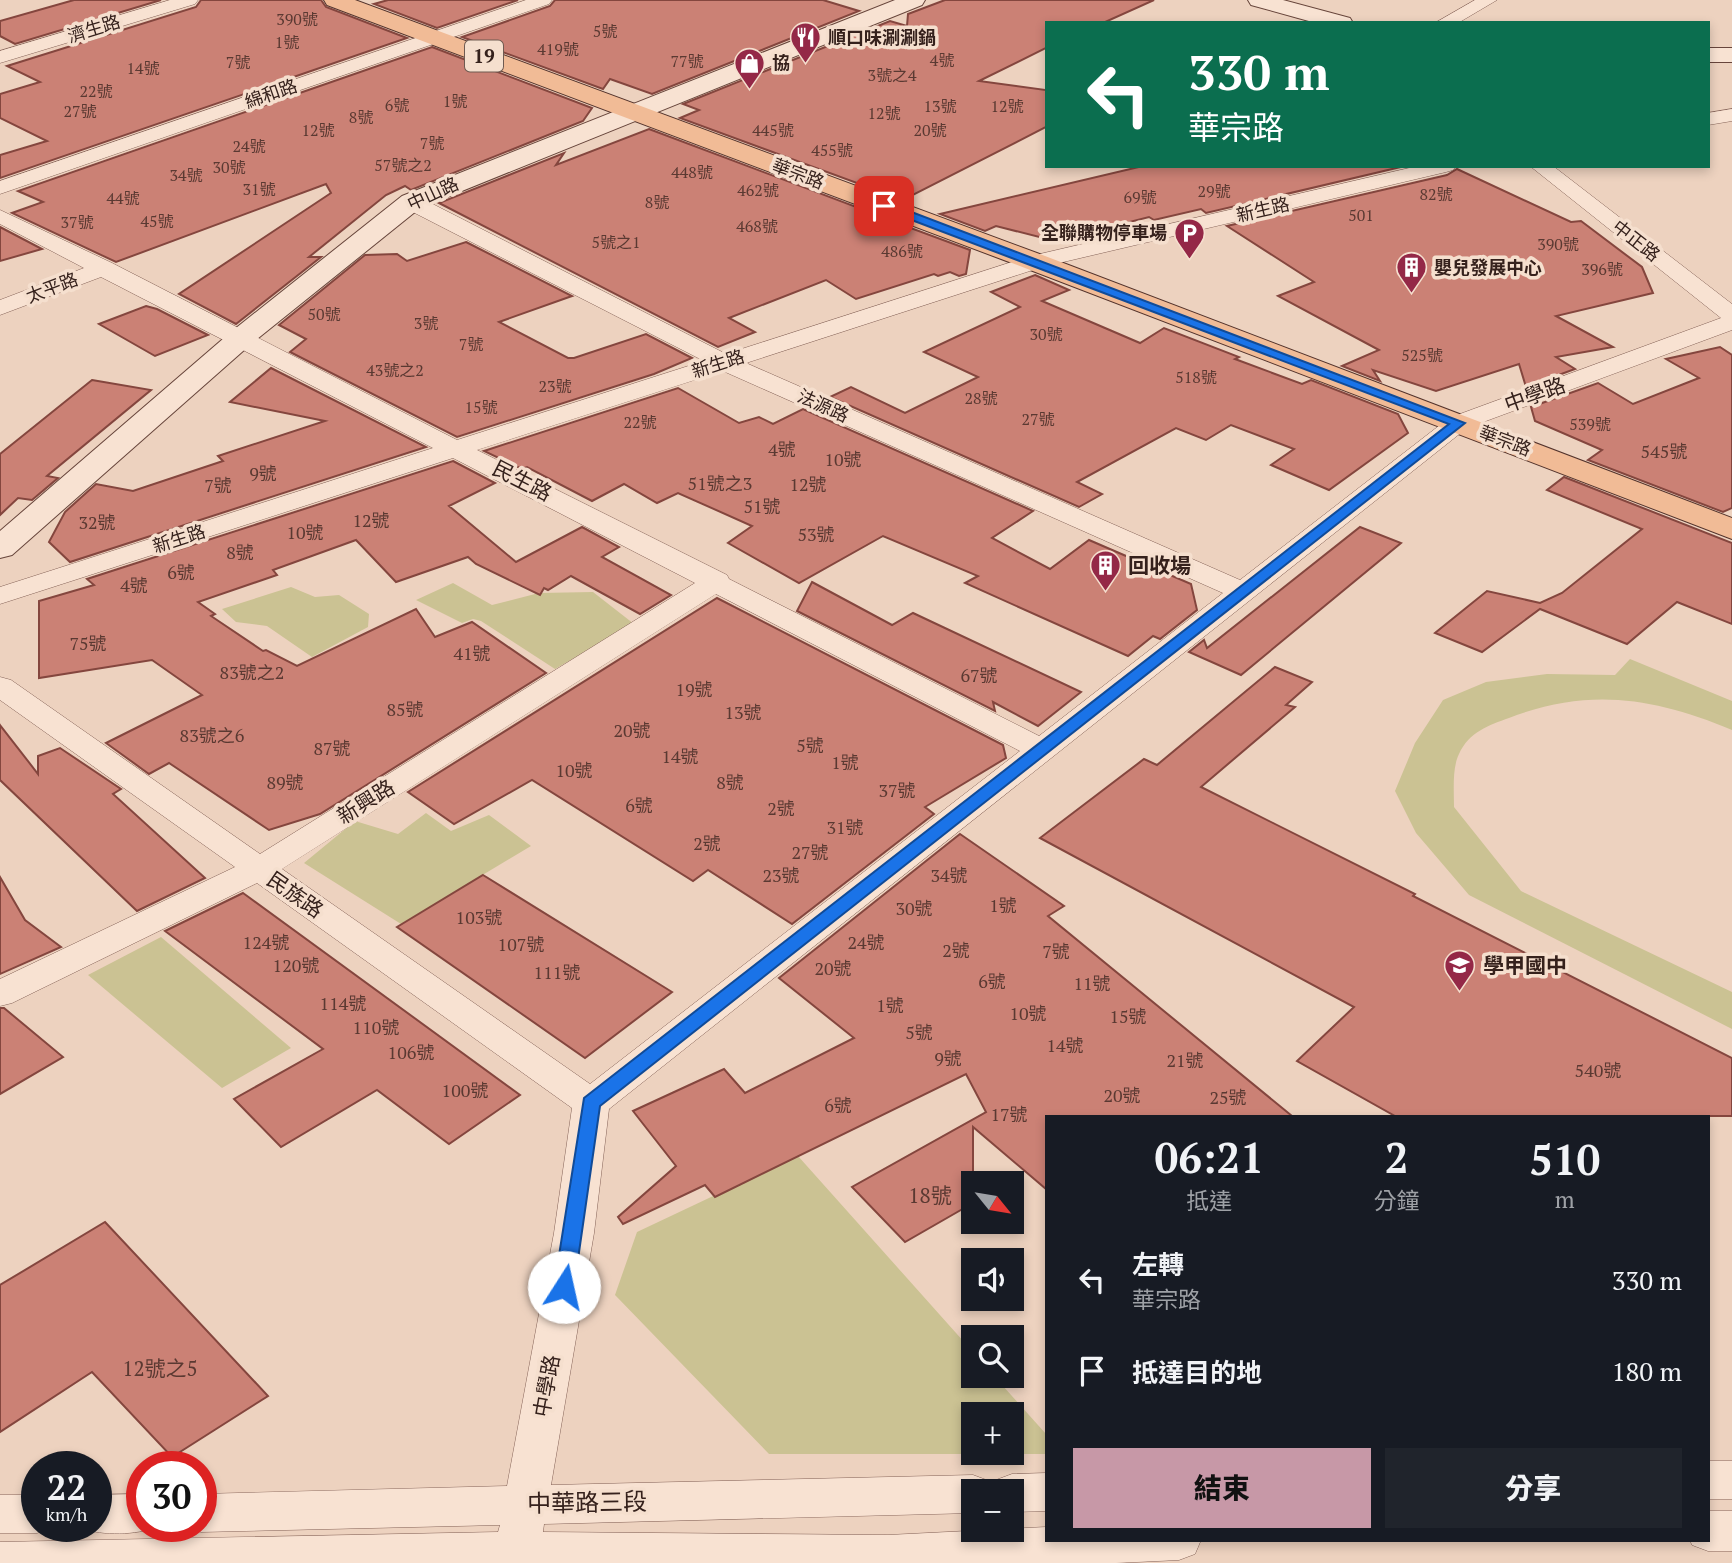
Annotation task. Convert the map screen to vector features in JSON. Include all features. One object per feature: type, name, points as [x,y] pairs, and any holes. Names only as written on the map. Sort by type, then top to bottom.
[{"type":"main road","name":"華宗路","points":[[335,0],[1035,262],[1732,529]]},
{"type":"main road","name":"中山路","points":[[0,548],[241,338],[411,201],[914,0]]},
{"type":"main road","points":[[1259,0],[1335,21]]},
{"type":"main road","points":[[1710,54],[1732,55]]},
{"type":"street","name":"濟生路","points":[[0,57],[189,0]]},
{"type":"street","name":"綿和路","points":[[0,188],[543,0]]},
{"type":"street","points":[[1448,21],[1488,0]]},
{"type":"street","points":[[1710,119],[1732,115]]},
{"type":"street","name":"新生路","points":[[0,597],[1035,262],[1437,168]]},
{"type":"street","name":"中正路","points":[[1543,168],[1732,315]]},
{"type":"street","name":"法源路","points":[[411,201],[724,362],[1243,592]]},
{"type":"street","name":"民生路","points":[[0,216],[458,448],[1042,750]]},
{"type":"street","name":"太平路","points":[[0,308],[104,268]]},
{"type":"street","name":"中學路","points":[[517,1552],[574,1233],[591,1103],[1458,423],[1732,322]]},
{"type":"street","name":"新興路","points":[[0,995],[259,869],[717,581]]},
{"type":"street","name":"民族路","points":[[0,686],[591,1103]]},
{"type":"street","points":[[1710,1480],[1732,1480]]},
{"type":"street","points":[[1024,1493],[1045,1492]]},
{"type":"street","name":"中華路三段","points":[[217,1513],[961,1494]]},
{"type":"street","points":[[0,1514],[21,1514]]},
{"type":"street","points":[[1710,1531],[1732,1531]]},
{"type":"street","points":[[0,1562],[517,1552],[888,1555],[1140,1542]]},
{"type":"shaded area","points":[[453,583],[492,605],[539,593],[593,592],[634,624],[555,669],[481,621],[473,619],[462,623],[416,600]]},
{"type":"shaded area","points":[[291,587],[315,597],[339,595],[369,614],[368,627],[312,657],[267,626],[236,622],[222,609]]},
{"type":"shaded area","points":[[1630,659],[1732,701],[1732,730],[1676,710],[1622,700],[1567,702],[1538,708],[1487,727],[1468,740],[1455,766],[1454,807],[1521,891],[1732,992],[1732,1029],[1469,895],[1416,833],[1395,791],[1415,743],[1443,700],[1486,682],[1547,674],[1615,675]]},
{"type":"shaded area","points":[[426,813],[451,831],[489,815],[531,846],[401,924],[304,863],[355,821],[398,834]]},
{"type":"shaded area","points":[[161,937],[291,1048],[222,1088],[88,975]]},
{"type":"shaded area","points":[[798,1156],[961,1339],[961,1388],[1005,1388],[1017,1402],[961,1402],[961,1454],[769,1454],[615,1295],[637,1232]]},
{"type":"shaded area","points":[[1024,1409],[1045,1433],[1045,1454],[1024,1454]]},
{"type":"building","points":[[74,0],[161,0],[15,44],[0,36],[0,21]]},
{"type":"building","points":[[201,0],[321,0],[326,7],[407,38],[0,178],[0,155],[47,141],[0,118],[0,94],[40,82],[7,66],[196,7]]},
{"type":"building","points":[[388,0],[518,0],[437,28],[374,4]]},
{"type":"building","points":[[555,0],[823,0],[859,11],[652,94],[610,79],[603,89],[462,37],[550,6]]},
{"type":"building","points":[[945,0],[1154,0],[1107,21],[1045,21],[1045,48],[979,81],[1045,90],[1045,128],[903,200],[680,118],[699,110],[683,104],[890,21],[907,26],[908,14]]},
{"type":"building","points":[[432,47],[592,108],[583,121],[411,190],[405,186],[386,195],[309,257],[321,257],[236,324],[179,294],[331,193],[326,184],[116,262],[12,213],[43,202],[18,191]]},
{"type":"building","points":[[649,129],[875,214],[860,221],[864,232],[900,224],[970,250],[966,274],[934,274],[856,299],[826,280],[729,318],[755,332],[718,347],[439,203],[564,153],[556,165]]},
{"type":"building","points":[[1135,168],[1397,168],[1206,213],[1201,209],[1154,220],[1149,217],[1055,241],[996,226],[985,231],[940,214]]},
{"type":"building","points":[[1457,169],[1571,222],[1581,221],[1642,267],[1653,293],[1556,316],[1613,347],[1556,357],[1575,369],[1526,387],[1519,364],[1436,391],[1373,370],[1380,381],[1342,366],[1379,350],[1278,296],[1314,282],[1227,226],[1447,175]]},
{"type":"building","points":[[0,227],[42,249],[0,261]]},
{"type":"building","points":[[466,242],[572,296],[499,322],[568,358],[646,334],[692,358],[654,374],[457,437],[290,352],[306,339],[279,325],[365,255],[397,254],[407,261]]},
{"type":"building","points":[[1035,275],[1069,290],[1042,301],[1140,343],[1164,328],[1302,384],[1311,380],[1398,414],[1408,433],[1329,490],[1271,465],[1294,449],[1231,425],[1206,440],[1176,428],[1077,482],[1102,494],[1079,507],[830,397],[851,387],[905,413],[978,377],[924,352],[1020,307],[991,292]]},
{"type":"building","points":[[146,306],[208,335],[155,356],[99,324]]},
{"type":"building","points":[[1720,347],[1732,355],[1732,508],[1723,512],[1588,460],[1602,450],[1535,421],[1531,407],[1598,383],[1633,404],[1699,378],[1666,359]]},
{"type":"building","points":[[271,368],[426,447],[70,562],[49,542],[65,512],[96,484],[133,491],[223,461],[218,456],[325,421],[230,402]]},
{"type":"building","points":[[92,380],[151,390],[47,476],[58,478],[32,500],[18,498],[0,515],[0,454]]},
{"type":"building","points":[[678,388],[739,423],[759,417],[773,424],[803,409],[1033,511],[992,538],[1050,569],[1089,540],[1191,584],[1197,610],[1160,639],[1153,636],[1128,656],[965,583],[978,576],[883,536],[799,583],[728,543],[752,526],[678,493],[657,503],[624,484],[592,501],[527,467],[522,469],[484,451]]},
{"type":"building","points":[[453,461],[495,483],[449,506],[516,562],[582,527],[619,547],[602,557],[671,595],[640,614],[571,576],[548,590],[544,588],[540,595],[476,564],[468,557],[396,582],[356,540],[273,570],[277,575],[198,602],[215,614],[211,616],[263,651],[266,650],[297,666],[416,609],[435,637],[472,622],[546,673],[320,814],[269,830],[169,763],[149,774],[106,743],[202,695],[152,660],[39,678],[39,601],[94,585],[87,579]]},
{"type":"building","points":[[1564,477],[1732,543],[1732,624],[1677,602],[1627,644],[1540,609],[1482,652],[1435,633],[1487,591],[1540,603],[1562,593],[1642,529],[1547,490]]},
{"type":"building","points":[[1360,527],[1401,543],[1241,675],[1189,652],[1204,640],[1207,648]]},
{"type":"building","points":[[812,582],[892,625],[913,613],[1081,692],[1038,726],[993,702],[995,711],[797,611]]},
{"type":"building","points":[[717,598],[1003,745],[1006,758],[925,807],[934,814],[792,924],[708,870],[693,881],[532,780],[454,824],[408,792]]},
{"type":"building","points":[[1275,667],[1312,682],[1286,705],[1295,707],[1201,787],[1732,1058],[1732,1116],[1393,1115],[1297,1061],[1354,1007],[1040,838],[1144,759],[1157,765]]},
{"type":"building","points":[[0,725],[38,774],[38,756],[60,748],[121,789],[113,794],[205,878],[137,911],[0,780]]},
{"type":"building","points":[[960,834],[1064,906],[1048,916],[1291,1115],[1045,1115],[1045,1188],[973,1127],[973,1171],[961,1171],[961,1210],[905,1242],[852,1187],[986,1112],[966,1074],[715,1197],[705,1185],[623,1224],[618,1217],[676,1166],[633,1111],[724,1069],[745,1093],[854,1038],[779,978]]},
{"type":"building","points":[[483,875],[672,992],[585,1058],[397,927]]},
{"type":"building","points":[[0,877],[25,920],[61,947],[0,974]]},
{"type":"building","points":[[243,893],[520,1095],[449,1144],[377,1090],[281,1147],[234,1099],[323,1049],[165,931]]},
{"type":"building","points":[[0,1008],[4,1008],[63,1057],[0,1094]]},
{"type":"building","points":[[105,1222],[268,1396],[181,1451],[166,1451],[92,1372],[0,1432],[0,1285]]},
{"type":"place","name":"順口味涮涮鍋","points":[[805,65]]},
{"type":"place","name":"協","points":[[749,90]]},
{"type":"place","name":"全聯購物停車場","points":[[1190,260]]},
{"type":"place","name":"嬰兒發展中心","points":[[1411,295]]},
{"type":"place","name":"回收場","points":[[1105,593]]},
{"type":"place","name":"學甲國中","points":[[1460,993]]},
{"type":"route","points":[[564,1287],[591,1103],[1458,423],[884,206]]}]
